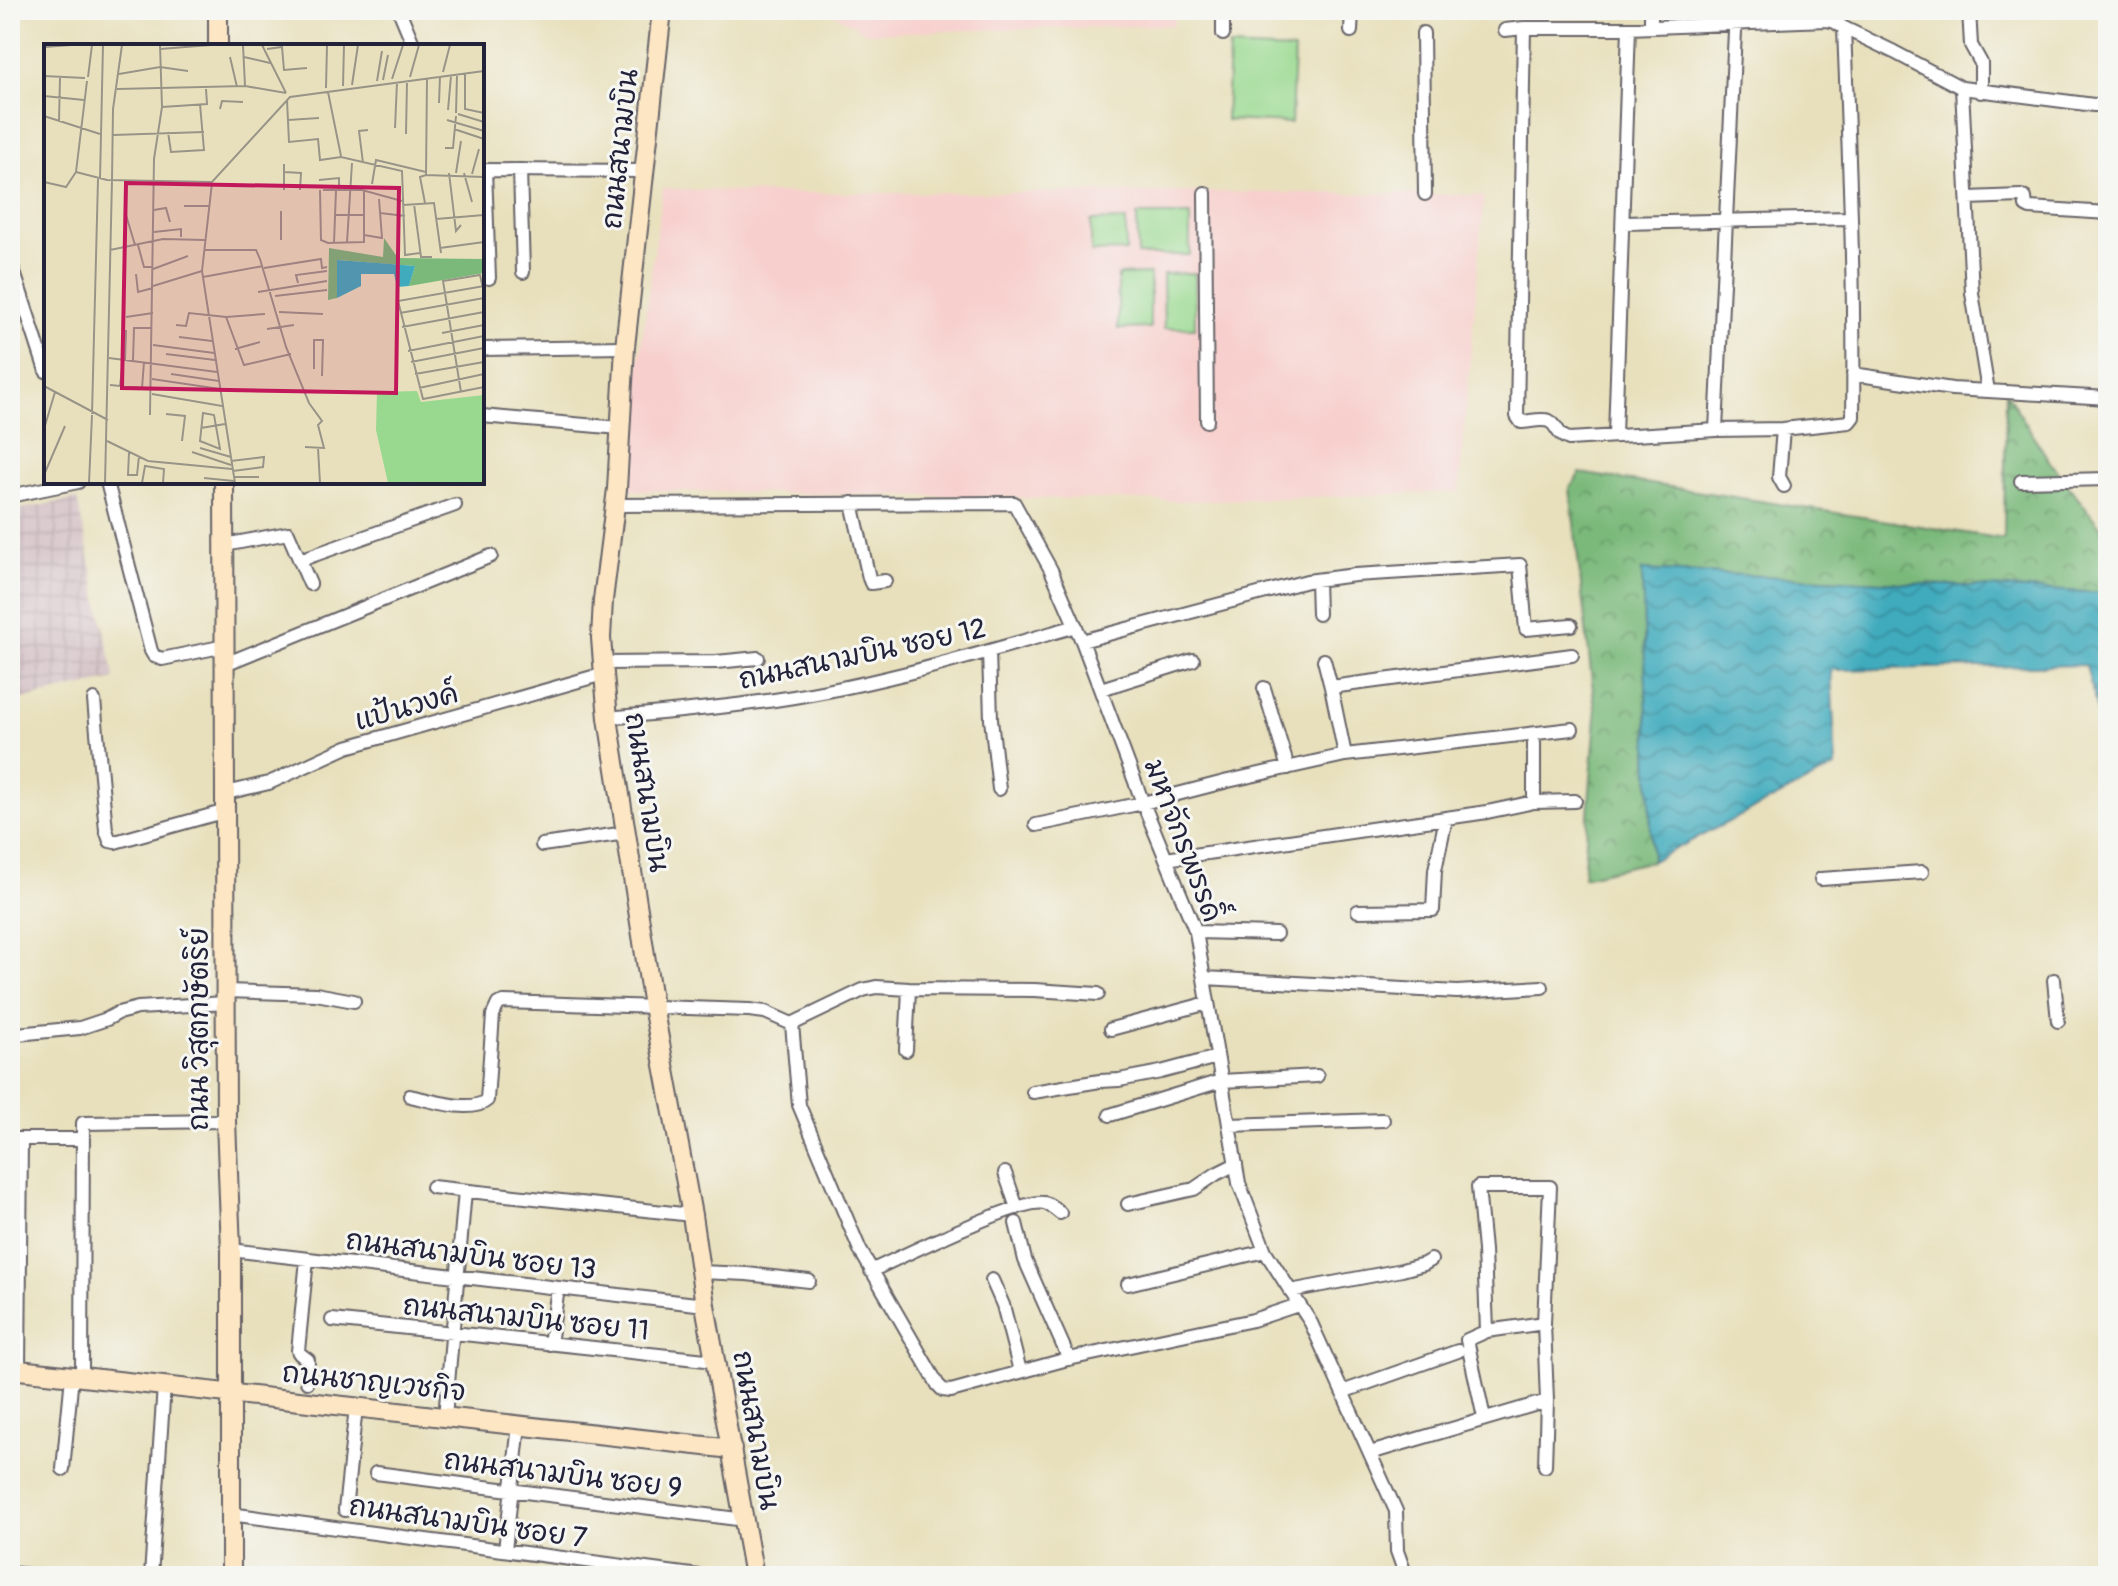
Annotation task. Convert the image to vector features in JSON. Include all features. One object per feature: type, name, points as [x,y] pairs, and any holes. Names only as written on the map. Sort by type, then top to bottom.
[{"type":"street","points":[[218,10],[218,44]]},
{"type":"street","points":[[399,10],[413,44]]},
{"type":"street","name":"ถนนสนามบิน","points":[[662,10],[625,347],[615,505],[601,638],[608,718],[653,1006],[754,1576]]},
{"type":"street","points":[[1223,10],[1223,34]]},
{"type":"street","points":[[1351,31],[1352,10]]},
{"type":"street","points":[[1651,10],[1651,26]]},
{"type":"street","points":[[1716,430],[1736,10]]},
{"type":"street","points":[[1524,28],[1517,416],[1521,422],[1551,422],[1564,438],[1783,429],[1849,422],[1853,417],[1851,218],[1842,27],[1836,10]]},
{"type":"street","points":[[1969,10],[1971,45],[1981,63],[1981,92]]},
{"type":"street","points":[[1505,30],[1827,20],[1962,88],[2108,105]]},
{"type":"street","points":[[1615,435],[1629,28]]},
{"type":"street","points":[[1423,33],[1425,194]]},
{"type":"street","points":[[1962,88],[1972,293],[1988,391]]},
{"type":"street","points":[[489,278],[484,170],[644,171]]},
{"type":"street","points":[[520,170],[523,272]]},
{"type":"street","points":[[1205,193],[1207,421]]},
{"type":"street","points":[[1968,198],[2021,196],[2030,208],[2108,213]]},
{"type":"street","points":[[1623,223],[1851,218]]},
{"type":"street","points":[[10,260],[44,365]]},
{"type":"street","points":[[484,349],[625,347]]},
{"type":"street","points":[[1853,374],[1952,389],[2108,398]]},
{"type":"street","points":[[484,416],[620,428]]},
{"type":"street","points":[[1783,429],[1779,477],[1784,486]]},
{"type":"street","points":[[2021,481],[2108,479]]},
{"type":"street","points":[[10,496],[68,484]]},
{"type":"street","points":[[108,484],[151,651],[162,659],[225,655],[491,556]]},
{"type":"street","name":"ถนน วิสุตกษัตริย์","points":[[224,484],[231,1576]]},
{"type":"street","points":[[852,503],[871,583],[885,581]]},
{"type":"street","name":"มหาจักรพรรดิ์","points":[[615,505],[1014,503],[1051,570],[1076,626],[1196,932],[1239,1183],[1265,1251],[1311,1323],[1396,1511],[1397,1551],[1406,1576]]},
{"type":"street","points":[[300,560],[455,505]]},
{"type":"street","points":[[225,545],[288,533],[310,584]]},
{"type":"street","points":[[1082,641],[1317,580],[1520,565],[1526,629],[1571,625]]},
{"type":"street","points":[[1317,580],[1318,614]]},
{"type":"street","name":"ถนนสนามบิน ซอย 12","points":[[608,718],[762,702],[861,684],[1076,626]]},
{"type":"street","points":[[989,651],[991,719],[999,789]]},
{"type":"street","points":[[1331,687],[1572,655]]},
{"type":"street","name":"แป้นวงค์","points":[[94,700],[106,830],[110,841],[115,842],[226,802],[347,747],[603,669],[758,658]]},
{"type":"street","points":[[1101,689],[1193,660]]},
{"type":"street","points":[[1324,660],[1345,755]]},
{"type":"street","points":[[1264,688],[1288,768]]},
{"type":"street","points":[[1036,825],[1345,755],[1572,729]]},
{"type":"street","points":[[1534,743],[1534,802]]},
{"type":"street","points":[[1166,859],[1534,802],[1575,801]]},
{"type":"street","points":[[1358,911],[1433,910],[1435,870],[1446,818]]},
{"type":"street","points":[[542,845],[626,833]]},
{"type":"street","points":[[1821,879],[1922,872]]},
{"type":"street","points":[[1196,932],[1276,934]]},
{"type":"street","points":[[1205,978],[1457,992],[1542,987]]},
{"type":"street","points":[[2054,980],[2058,1021]]},
{"type":"street","points":[[410,1096],[466,1106],[477,1106],[487,1100],[493,1015],[498,1004],[517,1001],[749,1010],[765,1012],[792,1024],[863,990],[876,987],[1098,994]]},
{"type":"street","points":[[906,1050],[909,989]]},
{"type":"street","points":[[17,1034],[80,1028],[138,1008],[226,997],[316,994],[354,1001]]},
{"type":"street","points":[[1111,1029],[1208,1003]]},
{"type":"street","points":[[792,1024],[799,1105],[860,1250],[943,1390],[951,1391],[1069,1359],[1253,1320],[1298,1305]]},
{"type":"street","points":[[1033,1092],[1119,1080],[1217,1057]]},
{"type":"street","points":[[1110,1115],[1221,1081],[1317,1076]]},
{"type":"street","points":[[1229,1125],[1383,1120]]},
{"type":"street","points":[[63,1469],[77,1376],[83,1123],[226,1121]]},
{"type":"street","points":[[14,1369],[16,1139],[83,1139]]},
{"type":"street","points":[[1128,1204],[1194,1189],[1236,1164]]},
{"type":"street","points":[[1005,1173],[1017,1208]]},
{"type":"street","points":[[432,1187],[692,1215]]},
{"type":"street","points":[[1487,1331],[1478,1187],[1550,1187],[1544,1323],[1547,1401],[1545,1466]]},
{"type":"street","points":[[445,1417],[465,1191]]},
{"type":"street","points":[[871,1271],[1017,1208],[1040,1202],[1047,1203],[1060,1213]]},
{"type":"street","points":[[1016,1223],[1025,1260],[1069,1359]]},
{"type":"street","name":"ถนนสนามบิน ซอย 13","points":[[231,1250],[705,1305]]},
{"type":"street","points":[[1128,1284],[1265,1251]]},
{"type":"street","points":[[307,1259],[298,1351],[308,1360],[307,1382]]},
{"type":"street","points":[[1290,1291],[1402,1270],[1431,1260]]},
{"type":"street","points":[[700,1272],[809,1281]]},
{"type":"street","points":[[992,1280],[1003,1305],[1020,1371]]},
{"type":"street","points":[[550,1344],[558,1288]]},
{"type":"street","name":"ถนนสนามบิน ซอย 11","points":[[332,1320],[715,1361]]},
{"type":"street","points":[[1484,1418],[1467,1340],[1487,1331],[1544,1323]]},
{"type":"street","points":[[1342,1392],[1458,1351]]},
{"type":"street","name":"ถนนชาญเวชกิจ","points":[[14,1369],[732,1449]]},
{"type":"street","points":[[151,1576],[164,1386]]},
{"type":"street","points":[[1370,1453],[1547,1401]]},
{"type":"street","points":[[345,1510],[356,1407]]},
{"type":"street","points":[[505,1550],[519,1425]]},
{"type":"street","name":"ถนนสนามบิน ซอย 9","points":[[376,1473],[745,1520]]},
{"type":"street","name":"ถนนสนามบิน ซอย 7","points":[[230,1514],[699,1576]]},
{"type":"street","points":[[10,1573],[41,1576]]},
{"type":"shaded area","points":[[827,10],[1173,10],[1174,25],[867,33]]},
{"type":"shaded area","points":[[663,188],[769,193],[1215,192],[1484,196],[1459,492],[1189,501],[621,490]]},
{"type":"shaded area","points":[[77,499],[115,679],[10,702],[10,511]]},
{"type":"green space","points":[[1229,47],[1294,50],[1291,123],[1226,120]]},
{"type":"green space","points":[[1137,215],[1190,215],[1190,255],[1138,255]]},
{"type":"green space","points":[[1126,220],[1126,251],[1091,252],[1091,221]]},
{"type":"green space","points":[[1195,273],[1195,328],[1164,328],[1163,274]]},
{"type":"green space","points":[[1150,274],[1150,328],[1118,329],[1118,275]]},
{"type":"green space","points":[[2006,392],[2050,462],[2108,537],[2108,593],[1642,570],[1652,861],[1583,877],[1596,717],[1570,488],[1580,473],[2004,539]]},
{"type":"water","points":[[1642,570],[2108,593],[2108,756],[2086,665],[1831,670],[1836,767],[1652,861]]}]
